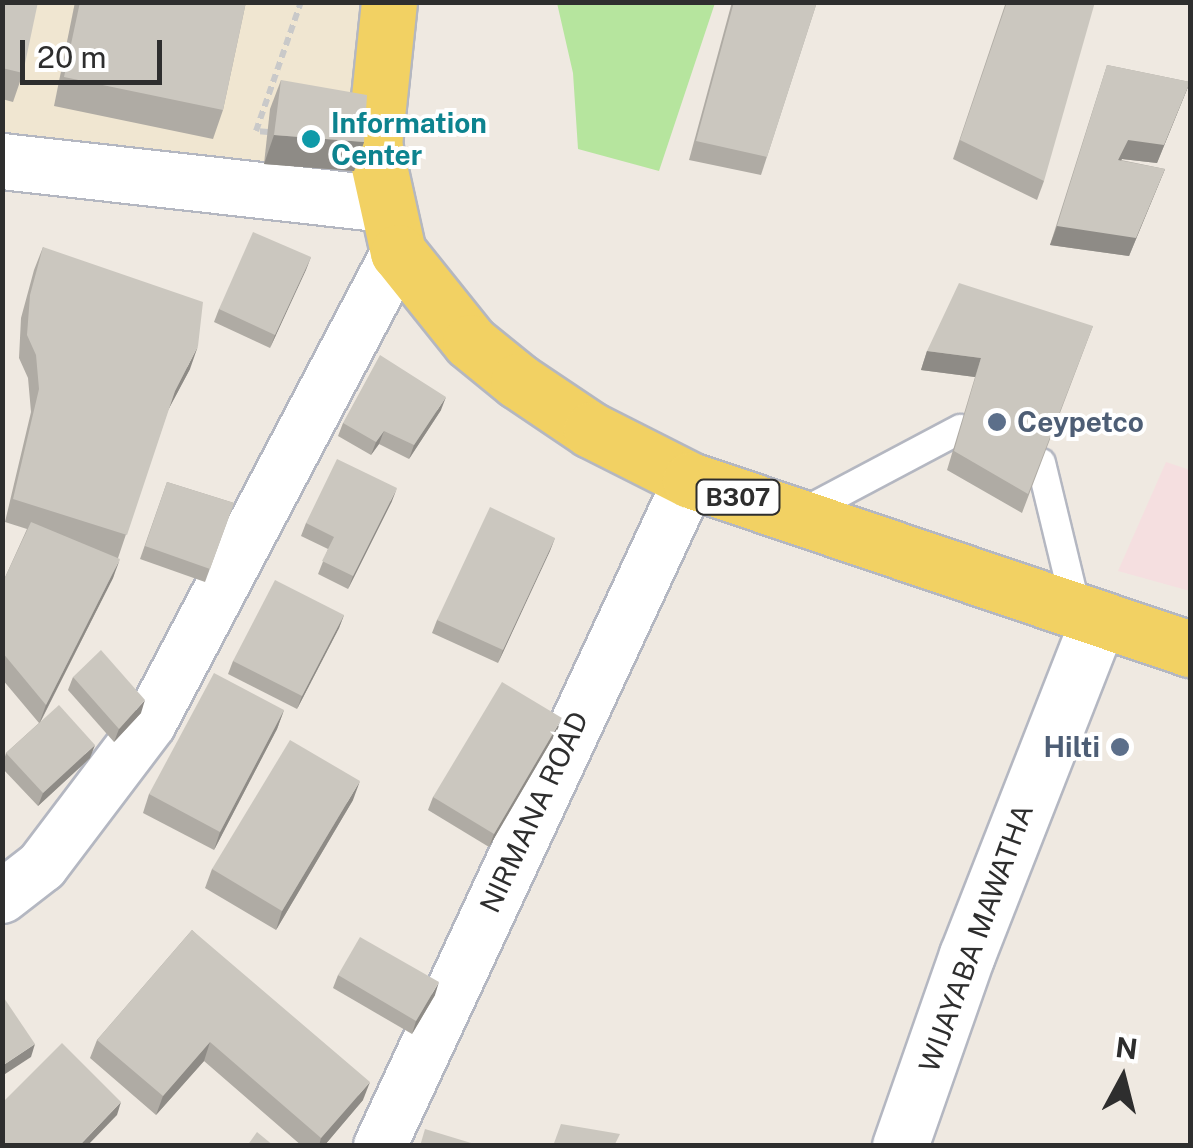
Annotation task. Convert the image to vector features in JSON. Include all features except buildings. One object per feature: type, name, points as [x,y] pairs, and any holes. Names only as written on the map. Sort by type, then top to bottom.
[{"type":"main road","name":"B307","points":[[389,2],[374,144],[391,228],[470,342],[518,381],[591,430],[690,480],[1190,649]]},
{"type":"street","points":[[2,161],[391,228],[150,723],[42,866],[2,897]]},
{"type":"street","name":"NIRMANA ROAD","points":[[380,1146],[690,480]]},
{"type":"street","name":"WIJAYABA MAWATHA","points":[[900,1146],[1088,617]]},
{"type":"lane","points":[[795,516],[960,429]]},
{"type":"lane","points":[[1040,463],[1088,617]]},
{"type":"path","points":[[268,132],[256,132],[301,2]]},
{"type":"shaded area","points":[[2,3],[364,3],[360,174],[3,135]]},
{"type":"shaded area","points":[[1166,462],[1190,470],[1190,591],[1118,571]]},
{"type":"green space","points":[[557,3],[715,3],[659,171],[578,149],[573,73]]},
{"type":"place","name":"Information Center","points":[[311,139]]},
{"type":"place","name":"Ceypetco","points":[[997,422]]},
{"type":"place","name":"Hilti","points":[[1120,747]]}]
